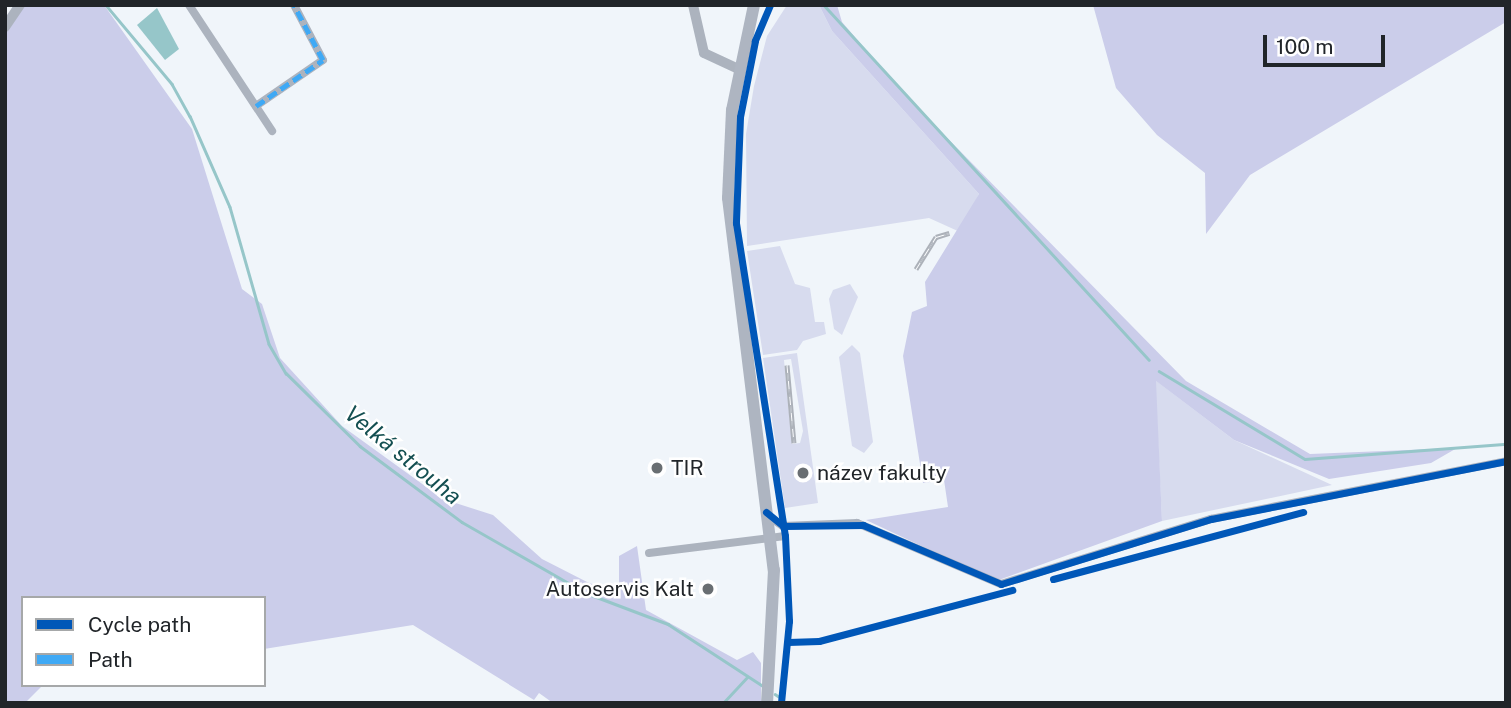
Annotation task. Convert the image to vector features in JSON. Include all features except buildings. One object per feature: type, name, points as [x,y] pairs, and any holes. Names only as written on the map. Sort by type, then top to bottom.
[{"type":"main road","points":[[755,5],[739,69],[728,155],[729,239],[772,555],[771,674],[768,699]]},
{"type":"street","points":[[5,27],[19,5]]},
{"type":"street","points":[[190,5],[272,131]]},
{"type":"street","points":[[256,106],[323,60],[294,5]]},
{"type":"street","points":[[692,5],[704,53],[739,69]]},
{"type":"street","points":[[769,535],[783,526],[857,523],[1001,584],[1211,519],[1506,461]]},
{"type":"street","points":[[766,512],[783,526]]},
{"type":"street","points":[[649,553],[769,535],[785,536],[810,527]]},
{"type":"street","points":[[772,555],[785,536]]},
{"type":"shaded area","points":[[25,5],[104,5],[192,129],[242,289],[262,304],[280,358],[342,426],[443,499],[493,515],[542,559],[589,583],[619,592],[619,556],[637,546],[646,610],[737,660],[753,652],[761,663],[761,703],[553,703],[539,693],[534,700],[413,625],[266,649],[266,596],[21,596],[21,687],[41,687],[25,703],[5,703],[5,33]]},
{"type":"shaded area","points":[[787,5],[819,5],[832,31],[979,194],[960,232],[929,218],[747,246],[746,134],[754,86],[767,36]]},
{"type":"shaded area","points":[[819,5],[837,5],[842,22],[903,93],[1186,381],[1310,454],[1457,448],[1431,463],[1329,479],[1234,440],[1156,381],[1162,521],[996,581],[866,520],[948,507],[944,480],[923,483],[903,356],[912,312],[927,306],[925,282],[979,194],[832,31]]},
{"type":"shaded area","points":[[1093,5],[1506,5],[1506,22],[1250,175],[1206,234],[1205,173],[1157,135],[1116,88]]},
{"type":"shaded area","points":[[157,8],[179,49],[165,60],[137,25]]},
{"type":"shaded area","points":[[780,246],[795,284],[810,288],[815,322],[824,322],[826,334],[803,341],[797,350],[763,355],[747,251]]},
{"type":"shaded area","points":[[850,284],[858,297],[842,335],[834,329],[829,299],[833,290]]},
{"type":"shaded area","points":[[852,345],[860,353],[873,442],[864,453],[852,446],[839,357]]},
{"type":"shaded area","points":[[797,353],[818,503],[785,508],[763,358]],"holes":[[[791,359],[803,431],[800,443],[792,444],[784,360]]]},
{"type":"shaded area","points":[[1155,380],[1234,440],[1332,485],[1162,521]]},
{"type":"waterway","name":"Velká strouha","points":[[106,5],[172,84],[190,116],[230,207],[269,344],[286,373],[360,446],[462,522],[586,593],[668,624],[763,686]]},
{"type":"waterway","points":[[824,5],[1149,360]]},
{"type":"waterway","points":[[1159,371],[1305,459],[1506,444]]},
{"type":"waterway","points":[[723,703],[747,677]]},
{"type":"railway","points":[[916,269],[936,237],[949,233]]},
{"type":"railway","points":[[787,365],[794,443]]},
{"type":"marked path","points":[[256,106],[323,60],[294,5]]},
{"type":"cycle path","points":[[770,5],[755,41],[740,117],[736,223],[785,536],[789,621],[781,703]]},
{"type":"cycle path","points":[[766,512],[783,526],[863,525],[1001,584],[1211,519],[1506,461]]},
{"type":"cycle path","points":[[1053,579],[1303,512]]},
{"type":"cycle path","points":[[788,642],[819,641],[1012,590]]},
{"type":"place","name":"TIR","points":[[657,468]]},
{"type":"place","name":"název fakulty","points":[[803,473]]},
{"type":"place","name":"Autoservis Kalt","points":[[708,589]]}]
